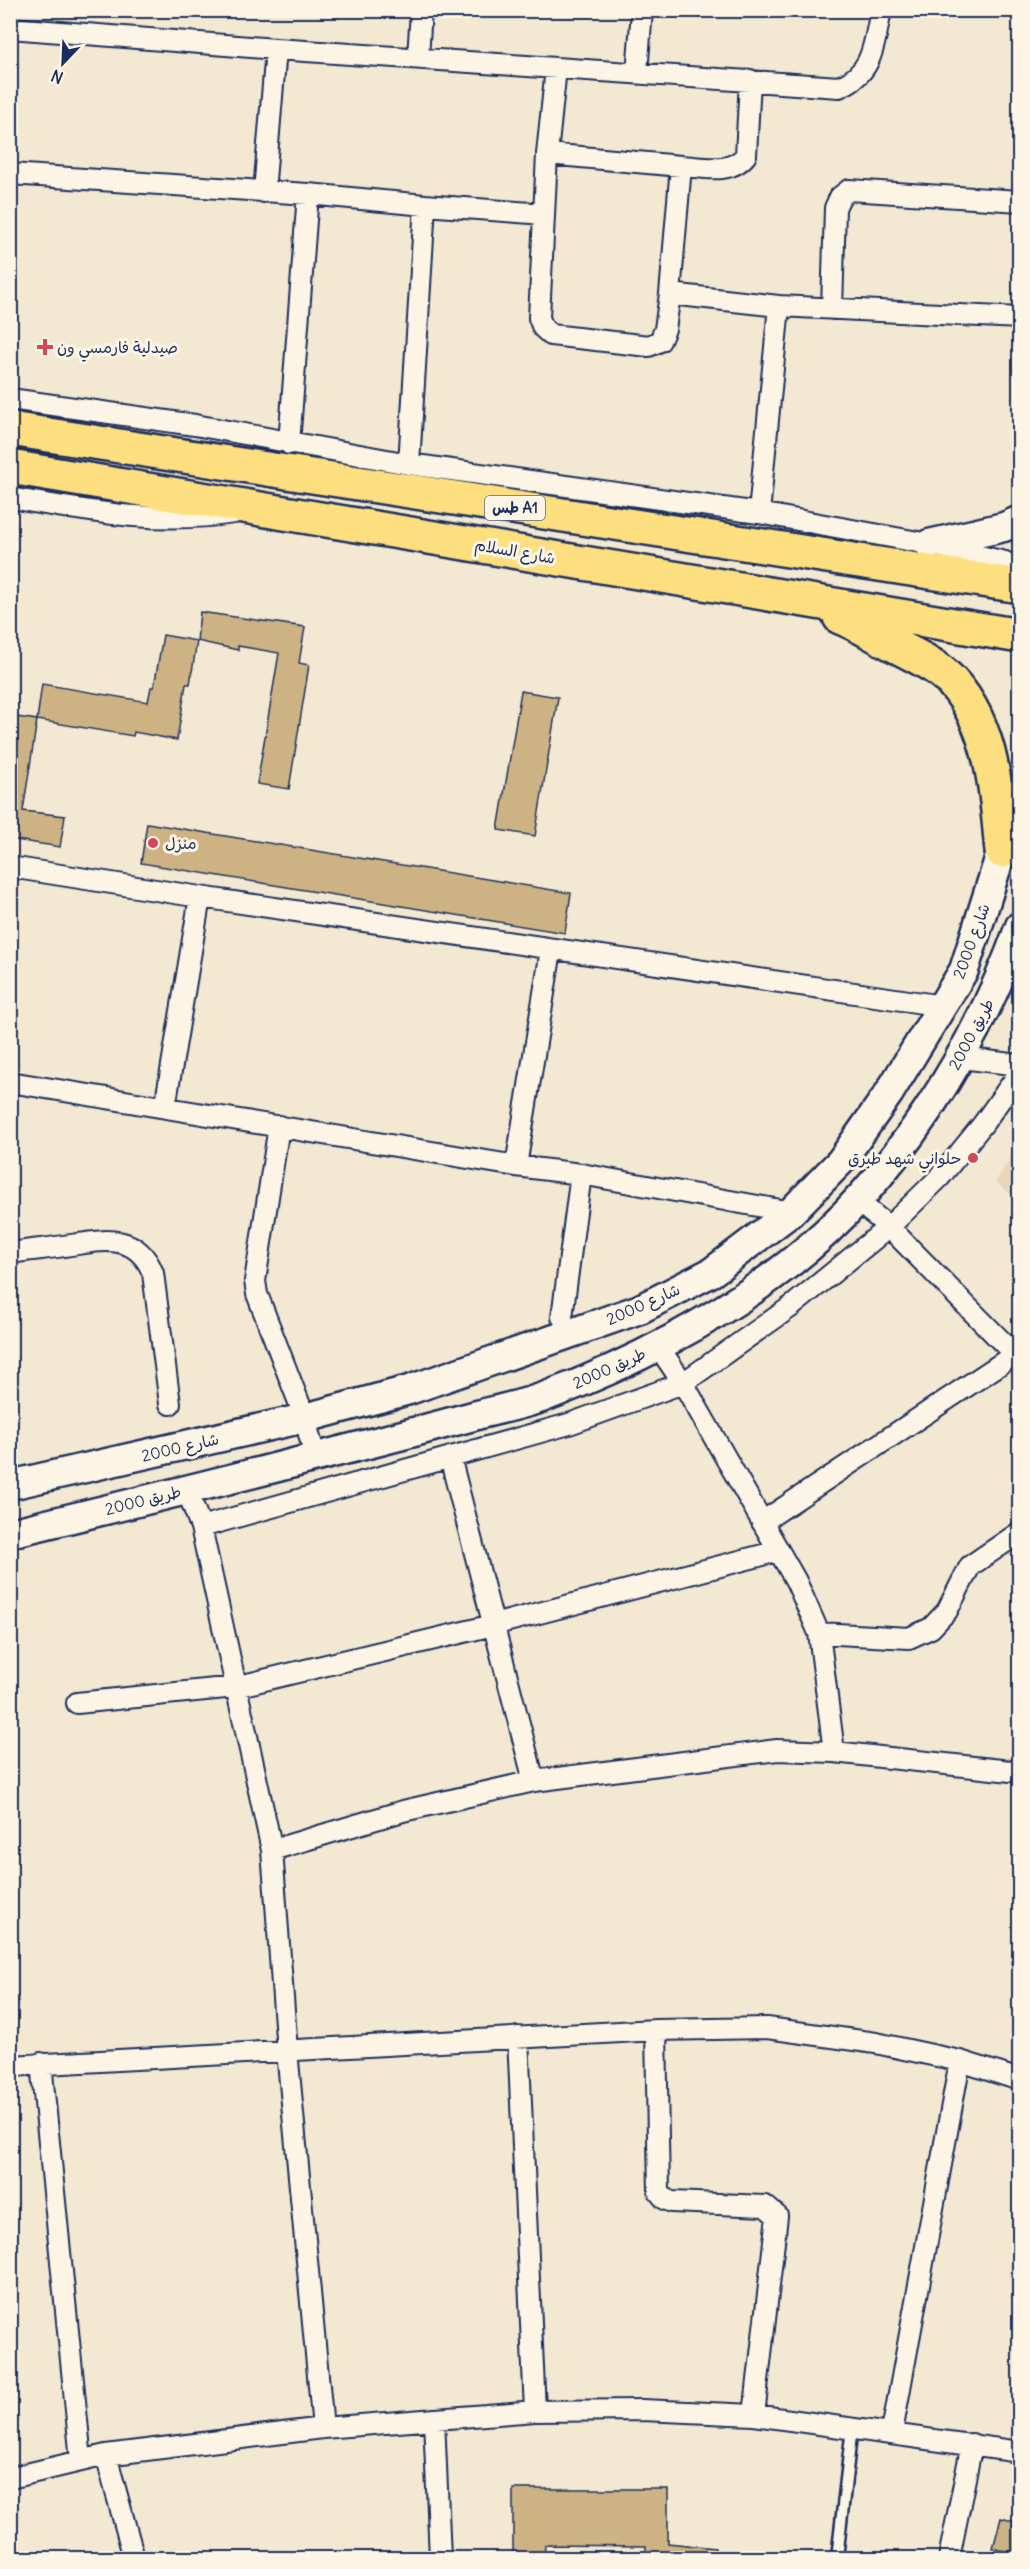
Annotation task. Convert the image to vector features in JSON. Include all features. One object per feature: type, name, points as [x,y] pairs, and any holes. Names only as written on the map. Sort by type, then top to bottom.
[{"type":"highway","name":"طس A1","points":[[10,429],[1020,586]]},
{"type":"highway","name":"شارع السلام","points":[[10,467],[1020,636]]},
{"type":"highway","points":[[796,600],[849,620],[919,658],[945,676],[972,715],[990,753],[1002,851]]},
{"type":"street","points":[[418,58],[421,10]]},
{"type":"street","points":[[637,73],[642,10]]},
{"type":"street","points":[[10,28],[276,50],[839,87],[861,75],[871,55],[881,10]]},
{"type":"street","points":[[264,192],[276,50]]},
{"type":"street","points":[[556,68],[547,154],[539,318],[543,328],[551,335],[649,346],[660,341],[665,329],[670,294],[681,166]]},
{"type":"street","points":[[547,154],[681,166],[727,168],[739,165],[746,154],[750,80]]},
{"type":"street","points":[[10,174],[308,194],[544,214]]},
{"type":"street","points":[[832,309],[835,208],[840,197],[849,190],[1020,201]]},
{"type":"street","points":[[289,444],[308,194]]},
{"type":"street","points":[[409,465],[425,205]]},
{"type":"street","points":[[670,294],[780,306],[1020,318]]},
{"type":"street","points":[[759,513],[780,306]]},
{"type":"street","points":[[10,399],[195,425],[409,465],[759,513],[929,544],[1005,562],[1020,569]]},
{"type":"street","points":[[10,498],[121,517],[196,519],[263,508]]},
{"type":"street","points":[[929,544],[1004,527],[1020,520]]},
{"type":"street","name":"شارع 2000","points":[[10,1485],[305,1418],[409,1390],[640,1309],[712,1272],[791,1212],[841,1161],[889,1093],[964,970],[1020,793]]},
{"type":"street","points":[[10,867],[551,950],[943,1006]]},
{"type":"street","points":[[165,1107],[200,897]]},
{"type":"street","name":"طريق 2000","points":[[10,1533],[315,1458],[542,1397],[658,1346],[734,1304],[792,1262],[842,1216],[903,1145],[961,1058],[1005,967],[1020,926]]},
{"type":"street","points":[[516,1166],[551,950]]},
{"type":"street","points":[[961,1058],[1020,1065]]},
{"type":"street","points":[[201,1527],[569,1424],[683,1383],[792,1306],[889,1227],[940,1178],[1020,1072]]},
{"type":"street","points":[[10,1082],[516,1166],[581,1174],[791,1212]]},
{"type":"street","points":[[279,1126],[255,1281],[257,1294],[305,1418],[315,1458]]},
{"type":"street","points":[[562,1317],[581,1174]]},
{"type":"street","points":[[762,1522],[1017,1358],[889,1227],[856,1200]]},
{"type":"street","points":[[10,1253],[104,1240],[122,1242],[138,1251],[150,1265],[153,1273],[170,1404]]},
{"type":"street","points":[[658,1346],[683,1383],[796,1581],[819,1633],[834,1752]]},
{"type":"street","points":[[450,1457],[534,1781]]},
{"type":"street","points":[[187,1490],[201,1527],[272,1850],[287,2051],[323,2428]]},
{"type":"street","points":[[819,1633],[909,1638],[931,1628],[947,1611],[970,1566],[1020,1532]]},
{"type":"street","points":[[77,1703],[235,1687],[492,1625],[778,1551]]},
{"type":"street","points":[[272,1850],[403,1811],[534,1781],[777,1750],[834,1752],[1020,1772]]},
{"type":"street","points":[[10,2066],[656,2030],[766,2028],[876,2043],[960,2061],[1020,2080]]},
{"type":"street","points":[[656,2030],[659,2192],[672,2202],[765,2206],[777,2217],[754,2415]]},
{"type":"street","points":[[518,2037],[535,2411]]},
{"type":"street","points":[[892,2432],[960,2061]]},
{"type":"street","points":[[41,2063],[81,2460]]},
{"type":"street","points":[[10,2478],[106,2455],[323,2428],[535,2411],[642,2410],[754,2415],[972,2444],[1018,2446]]},
{"type":"street","points":[[434,2419],[440,2559]]},
{"type":"street","points":[[949,2559],[972,2444]]},
{"type":"street","points":[[106,2455],[134,2559]]},
{"type":"lane","points":[[837,2559],[852,2427]]},
{"type":"shaded area","points":[[1019,1146],[1019,1201],[995,1182]]},
{"type":"building","points":[[200,612],[305,627],[299,663],[309,665],[289,789],[257,784],[279,653],[238,646],[238,650],[197,641]]},
{"type":"building","points":[[163,635],[197,641],[190,684],[186,684],[177,740],[134,732],[133,736],[37,720],[42,684],[148,702],[151,687],[154,687]]},
{"type":"building","points":[[521,691],[558,697],[535,836],[498,830]]},
{"type":"building","points":[[10,716],[37,720],[23,811],[65,816],[60,847],[10,839]]},
{"type":"building","points":[[147,823],[571,893],[565,933],[141,863]]},
{"type":"building","points":[[513,2489],[668,2489],[668,2543],[715,2548],[715,2559],[645,2559],[646,2546],[545,2545],[544,2559],[513,2559]]},
{"type":"building","points":[[1001,2518],[1020,2523],[1020,2555],[993,2548]]},
{"type":"place","name":"صيدلية فارمسي ون","points":[[45,347]]},
{"type":"place","name":"منزل","points":[[153,843]]},
{"type":"place","name":"حلواني شهد طبرق","points":[[973,1158]]}]
